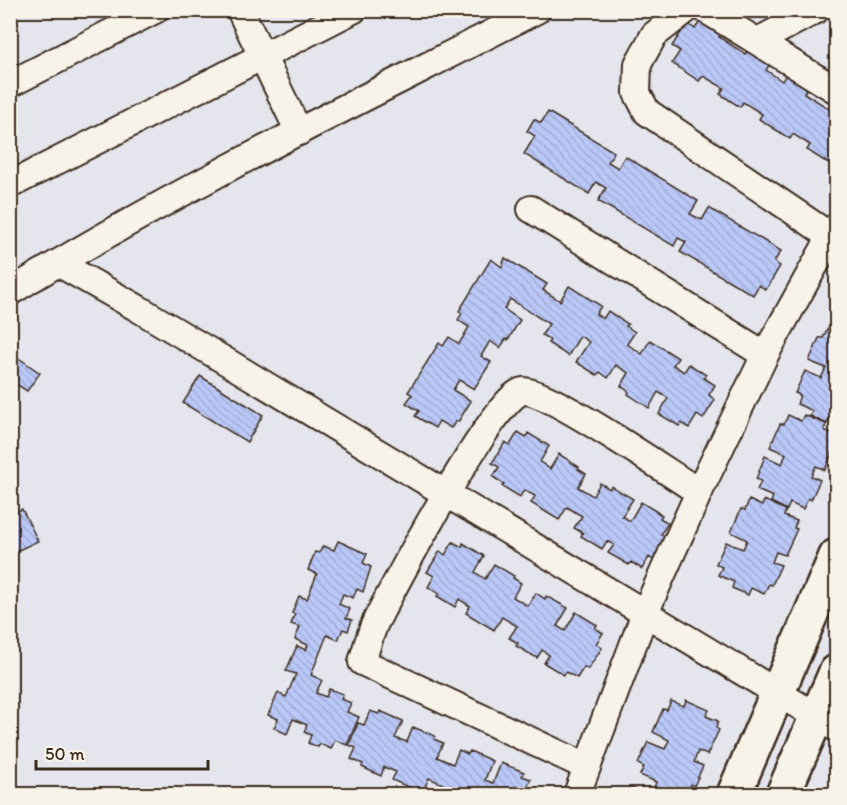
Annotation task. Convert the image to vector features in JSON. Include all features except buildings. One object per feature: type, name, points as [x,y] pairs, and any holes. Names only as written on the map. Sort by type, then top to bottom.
[{"type":"main road","points":[[734,795],[837,556]]},
{"type":"main road","points":[[783,795],[827,722],[837,672]]},
{"type":"street","points":[[10,84],[155,10]]},
{"type":"street","points":[[240,10],[299,132]]},
{"type":"street","points":[[10,185],[353,10]]},
{"type":"street","points":[[10,292],[219,172],[537,10]]},
{"type":"street","points":[[577,795],[645,613],[699,492],[765,355],[835,235],[647,112],[637,93],[638,64],[654,35],[686,10]]},
{"type":"street","points":[[706,10],[837,90]]},
{"type":"street","points":[[758,41],[816,10]]},
{"type":"street","points":[[531,209],[765,355]]},
{"type":"street","points":[[58,263],[139,309],[827,722]]},
{"type":"street","points":[[588,767],[362,662],[374,626],[419,538],[446,493],[499,412],[518,393],[524,391],[549,399],[699,492]]}]
